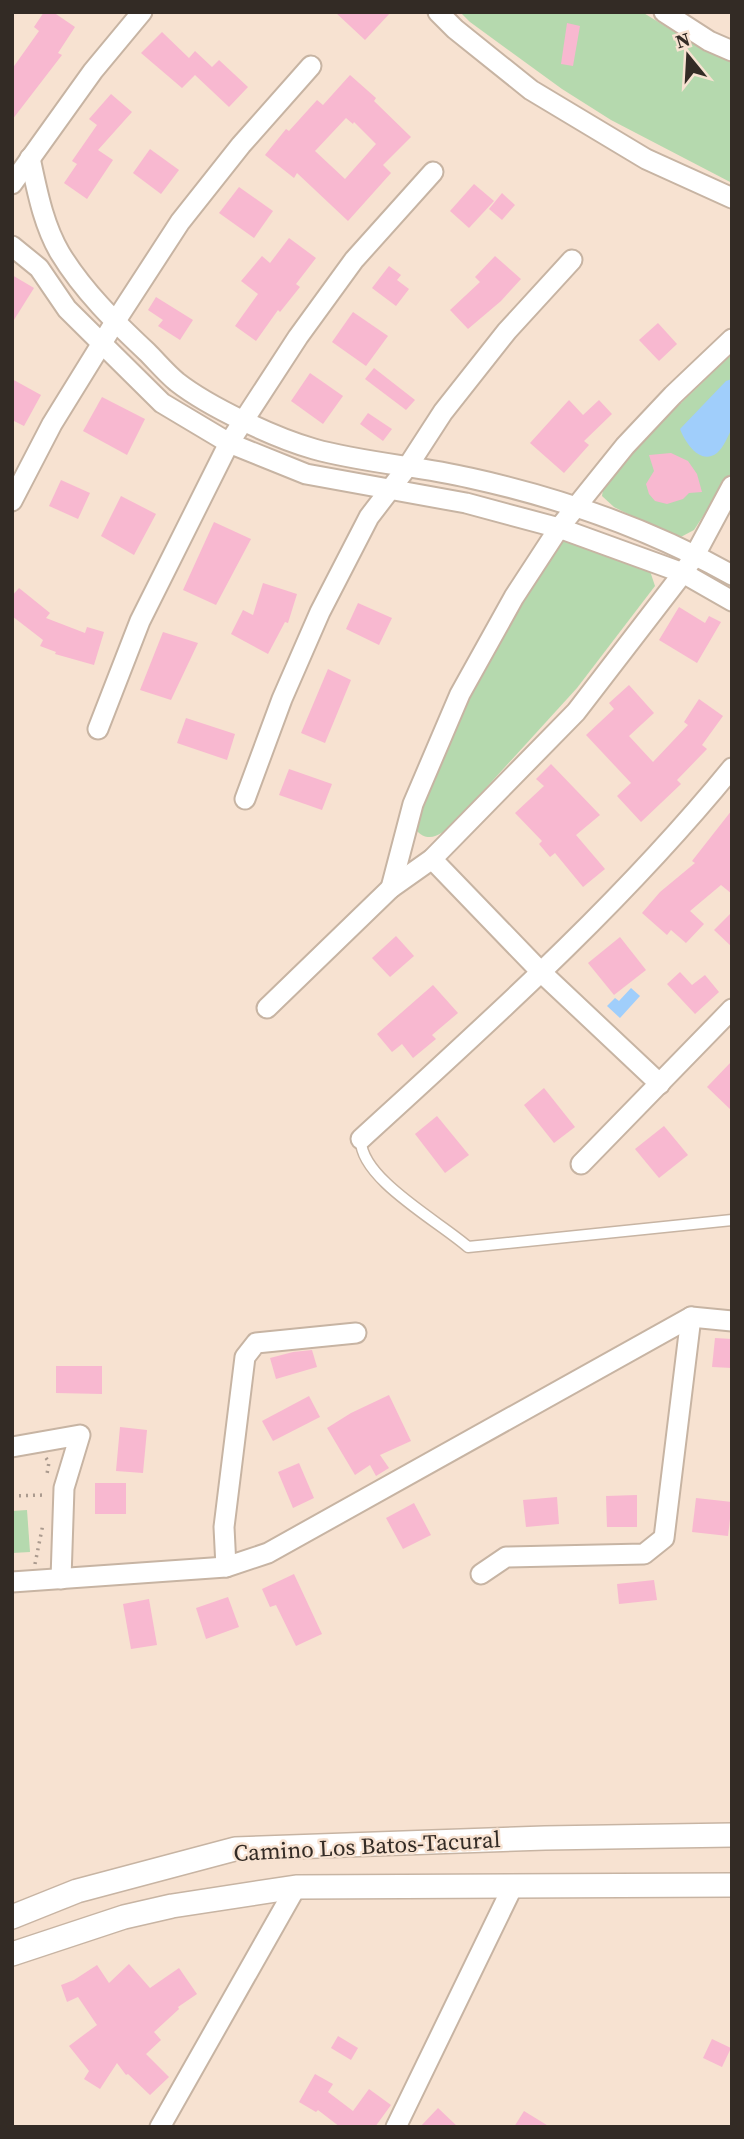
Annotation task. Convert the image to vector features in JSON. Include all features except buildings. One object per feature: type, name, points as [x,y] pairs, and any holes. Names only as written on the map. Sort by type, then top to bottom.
[{"type":"street","points":[[12,184],[93,71],[142,12]]},
{"type":"street","points":[[438,12],[455,29],[531,90],[646,159],[732,198]]},
{"type":"street","points":[[664,12],[709,41],[732,51]]},
{"type":"street","points":[[12,501],[52,424],[180,222],[241,145],[311,66]]},
{"type":"street","points":[[30,158],[43,216],[59,252],[83,286],[115,322],[178,382],[243,421],[314,449],[471,478],[575,507],[630,525],[732,575]]},
{"type":"street","points":[[98,729],[140,621],[229,443],[298,337],[354,260],[433,172]]},
{"type":"street","points":[[12,246],[39,268],[67,309],[162,402],[229,443],[306,474],[466,503],[559,528],[683,573],[732,601]]},
{"type":"street","points":[[246,799],[282,699],[320,611],[369,517],[408,466],[443,412],[507,331],[572,260]]},
{"type":"street","points":[[391,888],[413,804],[460,694],[514,597],[559,528],[625,446],[673,395],[732,340]]},
{"type":"street","points":[[267,1008],[391,888],[432,859],[576,712],[683,573],[732,486]]},
{"type":"street","points":[[361,1139],[542,973],[703,803],[732,768]]},
{"type":"street","points":[[432,859],[542,973],[660,1084]]},
{"type":"street","points":[[580,1164],[732,1009]]},
{"type":"street","points":[[481,1574],[506,1557],[644,1554],[664,1538],[691,1317]]},
{"type":"street","points":[[12,1582],[226,1567],[268,1553],[691,1317],[732,1321]]},
{"type":"street","points":[[226,1567],[224,1527],[245,1357],[256,1343],[356,1334]]},
{"type":"street","points":[[12,1447],[80,1436],[54,1494],[61,1579]]},
{"type":"street","name":"Camino Los Batos-Tacural","points":[[12,1917],[77,1891],[235,1849],[732,1835]]},
{"type":"street","name":"Camino Los Batos-Tacural","points":[[12,1954],[124,1917],[296,1887],[732,1885]]},
{"type":"street","points":[[396,2127],[513,1886]]},
{"type":"street","points":[[160,2127],[296,1887]]},
{"type":"lane","points":[[361,1139],[371,1168],[390,1187],[468,1247],[732,1220]]},
{"type":"path","points":[[41,1452],[49,1462],[54,1494],[44,1506]]},
{"type":"path","points":[[12,1496],[54,1494]]},
{"type":"path","points":[[24,1565],[35,1564],[43,1518]]},
{"type":"green space","points":[[460,12],[642,12],[683,37],[732,60],[732,183],[611,120],[562,89]]},
{"type":"green space","points":[[732,354],[732,472],[694,530],[677,539],[614,507],[602,496],[604,483],[631,451]]},
{"type":"green space","points":[[564,539],[650,571],[655,586],[577,688],[454,823],[436,836],[426,837],[416,830],[421,802],[473,690],[524,597],[551,554]]},
{"type":"green space","points":[[27,1510],[30,1552],[12,1553],[12,1511]]},
{"type":"water","points":[[732,379],[732,428],[717,453],[705,457],[699,455],[689,446],[680,429],[726,381]]},
{"type":"water","points":[[631,988],[640,996],[620,1018],[607,1006],[615,998],[619,1001]]}]
